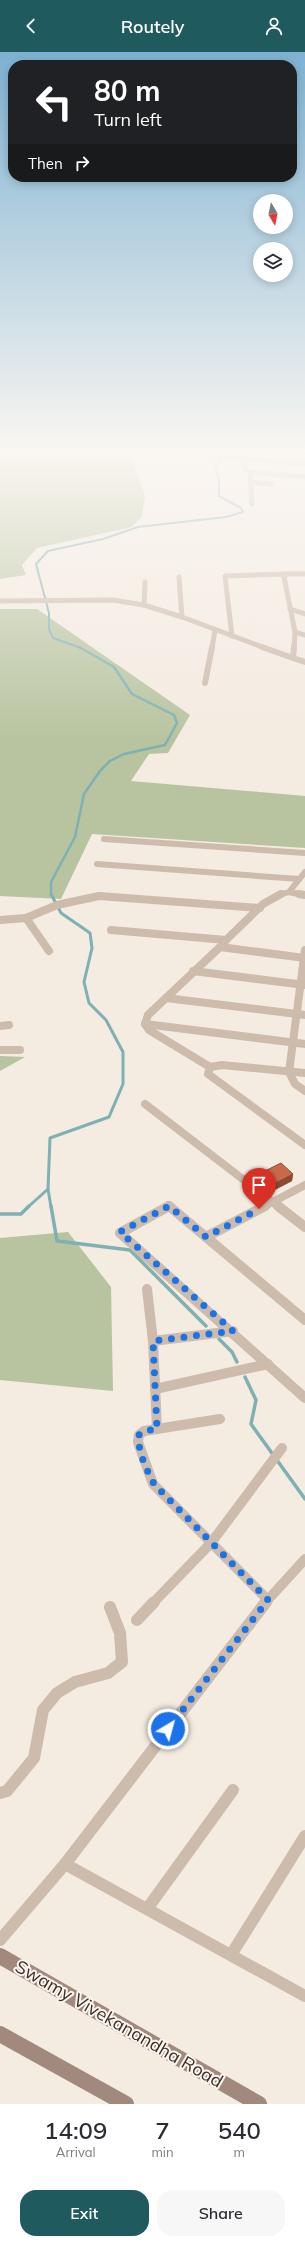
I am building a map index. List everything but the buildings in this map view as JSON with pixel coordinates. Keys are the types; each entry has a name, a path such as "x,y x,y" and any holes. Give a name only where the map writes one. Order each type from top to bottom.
{"main road":[{"name":"Swamy Vivekanandha Road","path":"0,1956 259,2104"},
{"path":"0,2034 126,2104"}],"street":[{"path":"287,574 284,577 295,632 293,658"},
{"path":"232,636 226,576 305,574"},
{"path":"179,576 182,617"},
{"path":"144,582 144,604"},
{"path":"0,601 42,602 106,599 144,604 305,662"},
{"path":"290,609 305,614"},
{"path":"205,683 216,630"},
{"path":"295,632 305,635"},
{"path":"104,839 305,853"},
{"path":"97,864 299,879"},
{"path":"289,892 305,872"},
{"path":"305,895 289,892 280,894 260,908 148,1016 146,1024 149,1030 210,1067 222,1065 305,1073"},
{"path":"0,920 26,918 57,905 99,896 111,895 260,908"},
{"path":"26,918 49,951"},
{"path":"111,930 226,940"},
{"path":"220,947 304,955 302,1015 293,1043 289,1072 295,1084 305,1092"},
{"path":"193,971 303,984"},
{"path":"166,998 302,1015"},
{"path":"146,1024 305,1044"},
{"path":"0,1026 8,1025"},
{"path":"0,1050 20,1050"},
{"path":"210,1067 208,1074 305,1145"},
{"path":"145,1104 305,1227"},
{"path":"206,1237 305,1185"},
{"path":"305,1320 169,1206 120,1232 233,1331 305,1398"},
{"path":"147,1289 153,1341 157,1429"},
{"path":"153,1341 233,1331"},
{"path":"155,1389 268,1364"},
{"path":"220,1419 144,1431 139,1435 138,1442 147,1472 154,1484 268,1600"},
{"path":"137,1620 211,1543 282,1448"},
{"path":"0,1940 65,1864 268,1600 305,1559"},
{"path":"0,1793 7,1791 34,1758 43,1710 57,1693 75,1682 108,1673 122,1662 124,1644 116,1618 110,1607"},
{"path":"147,1909 232,1790"},
{"path":"231,1955 305,1836"},
{"path":"65,1864 305,1996"}],"green space":[{"path":"0,548 38,548 22,565 26,575 0,579"},
{"path":"0,609 37,609 190,715 168,753 149,754 131,781 305,796 305,848 92,834 61,899 0,896"},
{"path":"0,1056 25,1057 0,1071"},
{"path":"68,1232 111,1287 113,1391 0,1380 0,1238"}],"waterway":[{"path":"63,548 48,551 36,564 49,613 49,629 53,638 80,648"},
{"path":"51,894 51,882 75,837 84,794 100,771 110,761 124,754 165,745 177,723 174,715 132,694 114,667 80,648"},
{"path":"48,1189 50,1138 109,1117 123,1084 123,1052 106,1020 89,1003 84,982 92,948 90,933 61,913 51,894"},
{"path":"28,1207 48,1189"},
{"path":"48,1189 51,1207"},
{"path":"51,1206 57,1241 130,1250 206,1326"},
{"path":"0,1214 21,1214 28,1207"},
{"path":"219,1339 232,1352 237,1362"},
{"path":"245,1377 256,1400 251,1424 305,1499"}],"route":[{"path":"168,1729 268,1600 154,1484 147,1472 138,1442 139,1435 144,1431 157,1429 153,1341 233,1331 120,1232 169,1206 206,1237 259,1209"}]}
